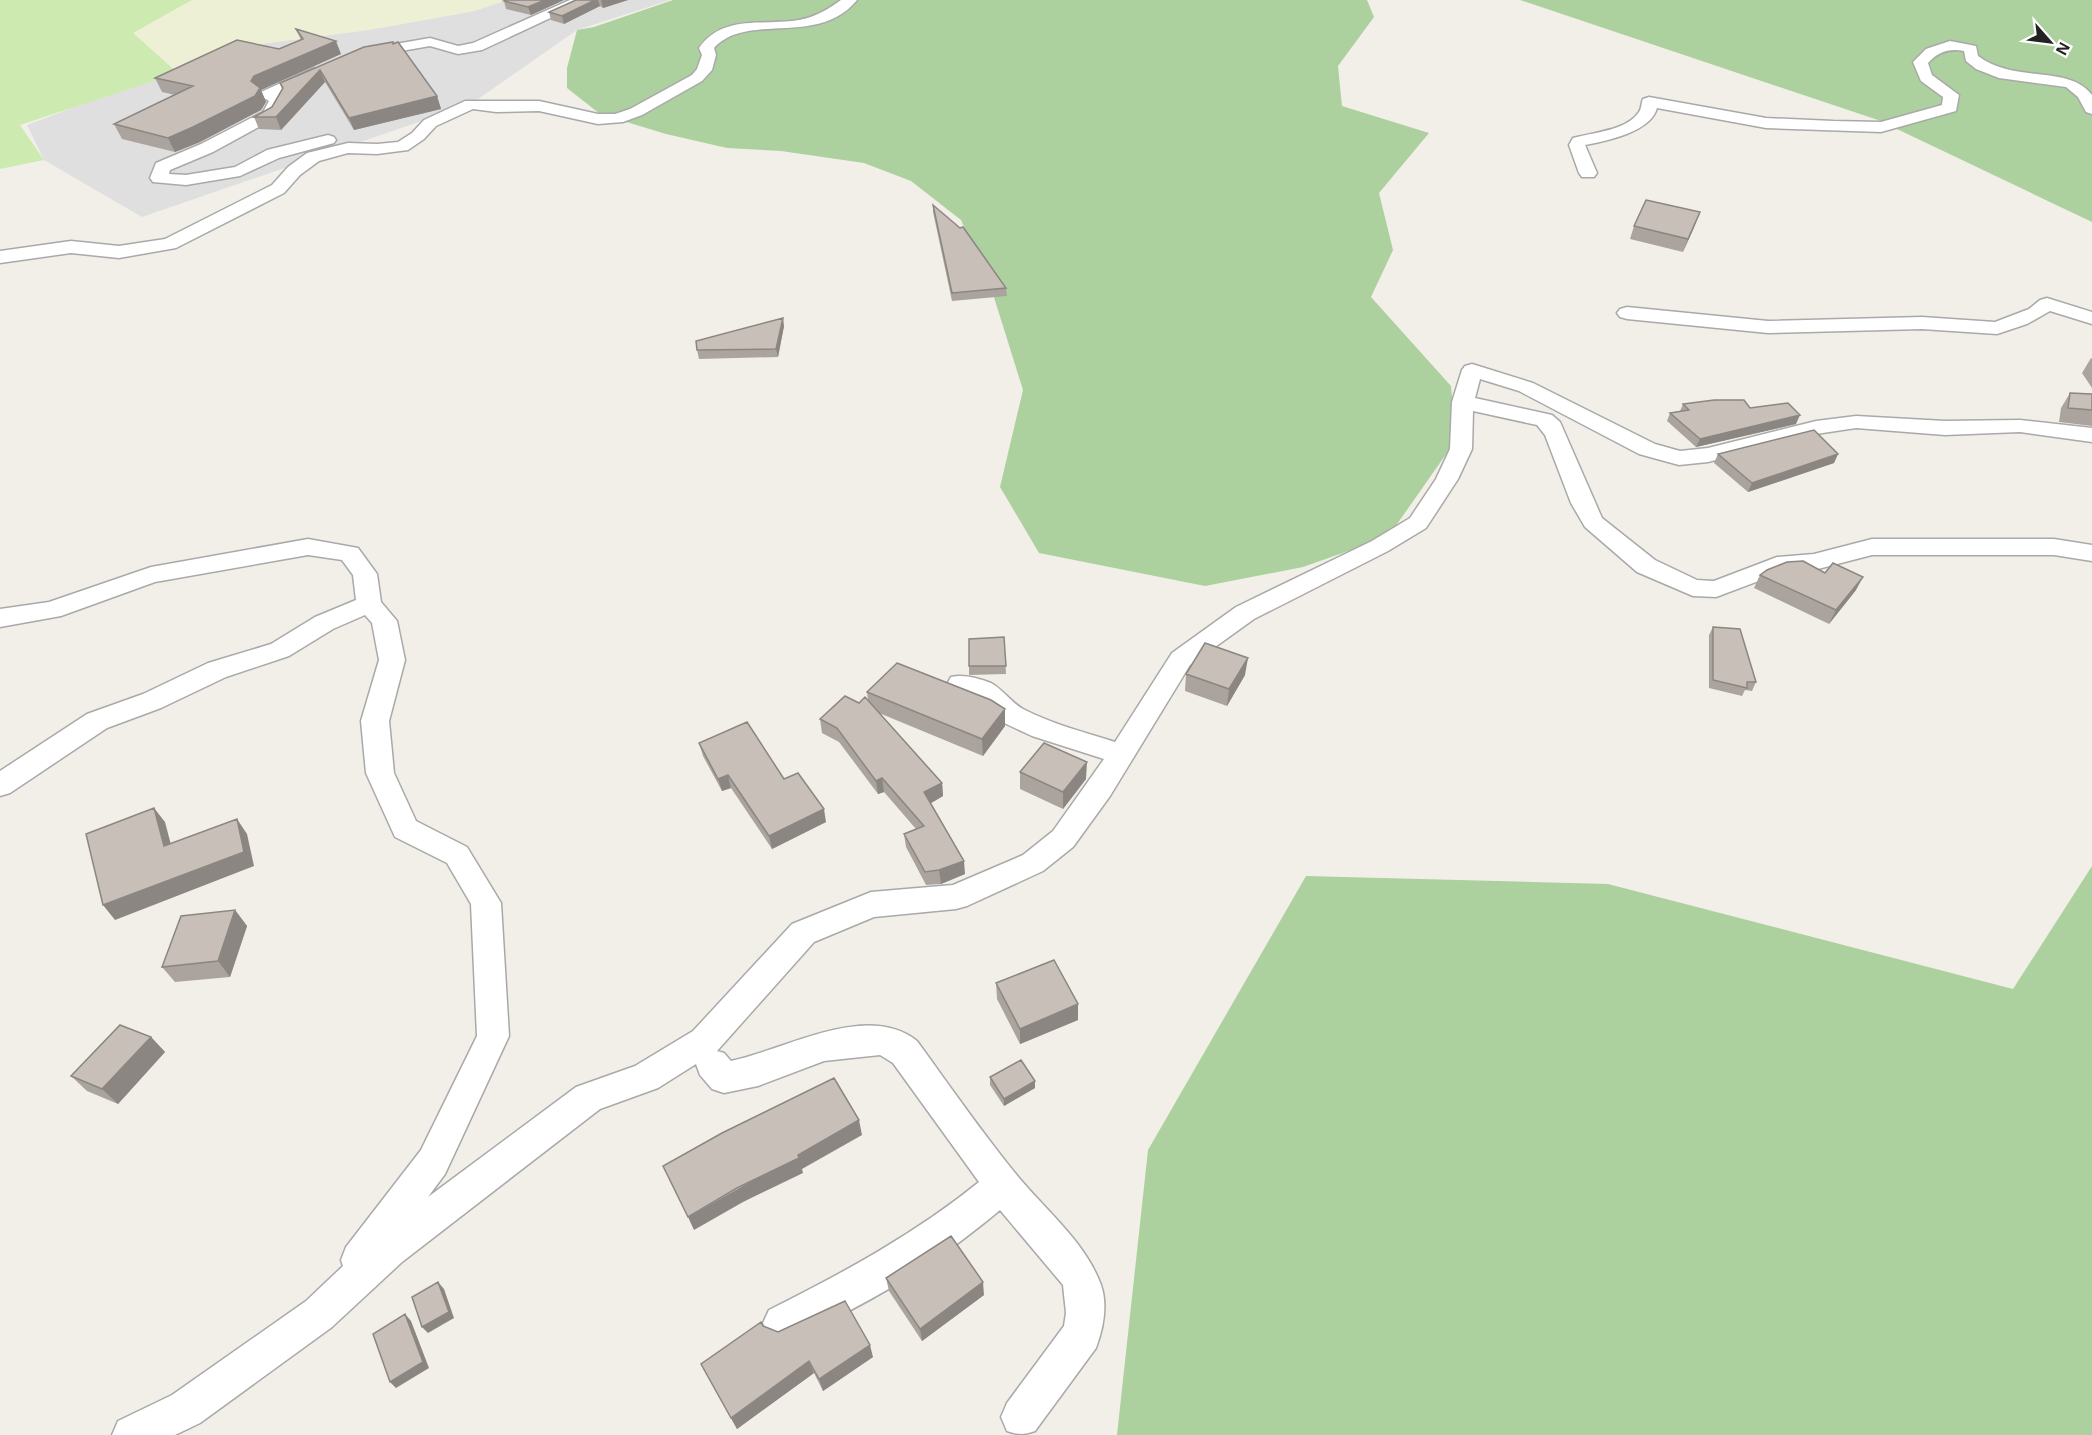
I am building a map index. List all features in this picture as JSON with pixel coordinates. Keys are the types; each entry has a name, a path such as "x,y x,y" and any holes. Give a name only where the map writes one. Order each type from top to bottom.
{"street":[{"path":"353,58 365,53 430,42 458,50 477,47 582,0"},
{"path":"398,128 430,123 471,104 496,107 539,106 598,119 617,119 636,112 697,78 704,70 709,55 706,48 712,39 732,29 809,22 839,9 850,0"},
{"path":"1588,173 1577,145 1579,141 1621,131 1631,126 1649,111 1649,102 1766,123 1833,126 1881,127 1936,113 1950,108 1951,95 1934,86 1921,72 1920,62 1926,54 1950,44 1971,49 1971,58 1982,68 1994,73 2070,83 2088,99 2092,110"},
{"path":"325,68 267,95 278,99 268,115 207,148 162,167 159,178 186,180 240,171 273,154 310,143 366,134"},
{"path":"0,257 71,247 118,252 170,244 278,189 294,171 313,157 348,148 377,149 402,146 418,136 430,123"},
{"path":"1627,313 1768,327 1922,323 1997,328 2036,313 2047,304 2092,318"},
{"path":"132,1435 186,1409 319,1314 389,1249 588,1098 646,1077 705,1041 803,933 872,905 956,897 1033,863 1063,839 1100,788 1181,658 1245,613 1380,546 1418,523 1447,479 1461,449 1463,402 1472,370 1526,387 1647,449 1679,458 1708,455 1816,428 1857,422 1945,428 2020,426 2092,435"},
{"path":"1463,402 1544,420 1552,427 1556,435 1593,522 1646,566 1693,588 1716,589 1777,565 1814,562 1872,547 2054,547 2092,553"},
{"path":"0,618 52,610 151,575 308,547 350,554 365,574 369,604 384,621 392,660 375,722 380,773 405,829 457,855 486,903 493,1036 433,1162 319,1314"},
{"path":"0,785 97,722 152,701 217,670 280,650 324,623 369,604"},
{"path":"960,684 984,691 994,702 1012,715 1042,729 1121,754"},
{"path":"712,1064 724,1078 758,1071 823,1046 880,1040 894,1043 905,1052 1002,1185 1076,1272 1083,1288 1085,1313 1082,1334 1021,1417"},
{"path":"782,1323 859,1284 959,1221 1002,1185"}],"shaded area":[{"path":"507,0 670,0 577,30 471,104 142,217 44,160 27,125 176,69 222,49 368,30 474,11"}],"green space":[{"path":"0,0 192,0 133,33 178,73 20,125 44,160 0,169"},
{"path":"192,0 507,0 474,11 368,30 222,49 176,69 132,33"},
{"path":"673,0 1367,0 1374,17 1338,66 1342,106 1429,133 1379,193 1393,250 1371,297 1451,386 1456,440 1388,537 1303,567 1205,586 1039,553 1000,487 1023,390 992,291 961,220 911,181 864,163 781,151 727,148 666,134 600,114 567,88 567,68 577,30 594,27"},
{"path":"1520,0 2092,0 2092,222 1878,120"},
{"path":"2092,866 2092,1435 1117,1435 1148,1150 1306,876 1608,884 2013,989"}],"building":[{"path":"545,0 528,7 504,1"},
{"path":"576,0 595,0 562,16 549,12"},
{"path":"296,29 336,41 254,76 251,81 260,88 255,96 168,138 114,124 193,86 155,78 237,40 279,49 303,39"},
{"path":"393,42 393,44 398,42 437,96 349,118 320,70 276,117 254,117 272,107 283,88 280,83 364,47"},
{"path":"1646,200 1700,212 1688,239 1634,226"},
{"path":"933,205 960,228 963,227 1006,288 952,293"},
{"path":"783,318 776,349 697,350 696,341"},
{"path":"2070,393 2092,394 2092,410 2068,408"},
{"path":"1714,400 1744,400 1750,408 1788,403 1800,415 1700,439 1670,413 1689,410 1683,404"},
{"path":"1814,430 1838,454 1752,483 1718,454"},
{"path":"1803,561 1825,573 1833,563 1863,577 1836,610 1760,575 1787,562"},
{"path":"1713,627 1740,629 1756,682 1747,682 1747,688 1713,680"},
{"path":"1004,637 1006,666 969,666 969,639"},
{"path":"1205,643 1248,658 1229,689 1186,674"},
{"path":"897,663 991,700 1005,709 982,739 867,692"},
{"path":"845,696 859,703 865,697 942,783 924,792 964,861 939,870 925,872 904,834 924,826 882,778 876,781 837,728 820,719"},
{"path":"747,722 784,779 798,773 824,809 769,836 728,775 718,779 699,743"},
{"path":"1044,743 1087,762 1063,792 1020,772"},
{"path":"154,808 164,846 237,819 244,852 103,905 86,834"},
{"path":"235,910 218,961 162,967 181,916"},
{"path":"1054,960 1078,1004 1020,1029 996,983"},
{"path":"120,1025 151,1037 102,1089 71,1076"},
{"path":"1021,1060 1035,1081 1004,1099 990,1077"},
{"path":"834,1078 859,1120 798,1155 799,1158 737,1188 688,1217 663,1166 722,1133"},
{"path":"951,1236 983,1282 920,1329 886,1278"},
{"path":"438,1282 449,1312 422,1327 412,1297"},
{"path":"845,1301 870,1345 819,1379 809,1361 731,1418 701,1364 761,1322 763,1326 778,1332"},
{"path":"405,1314 423,1362 390,1382 373,1334"}]}
